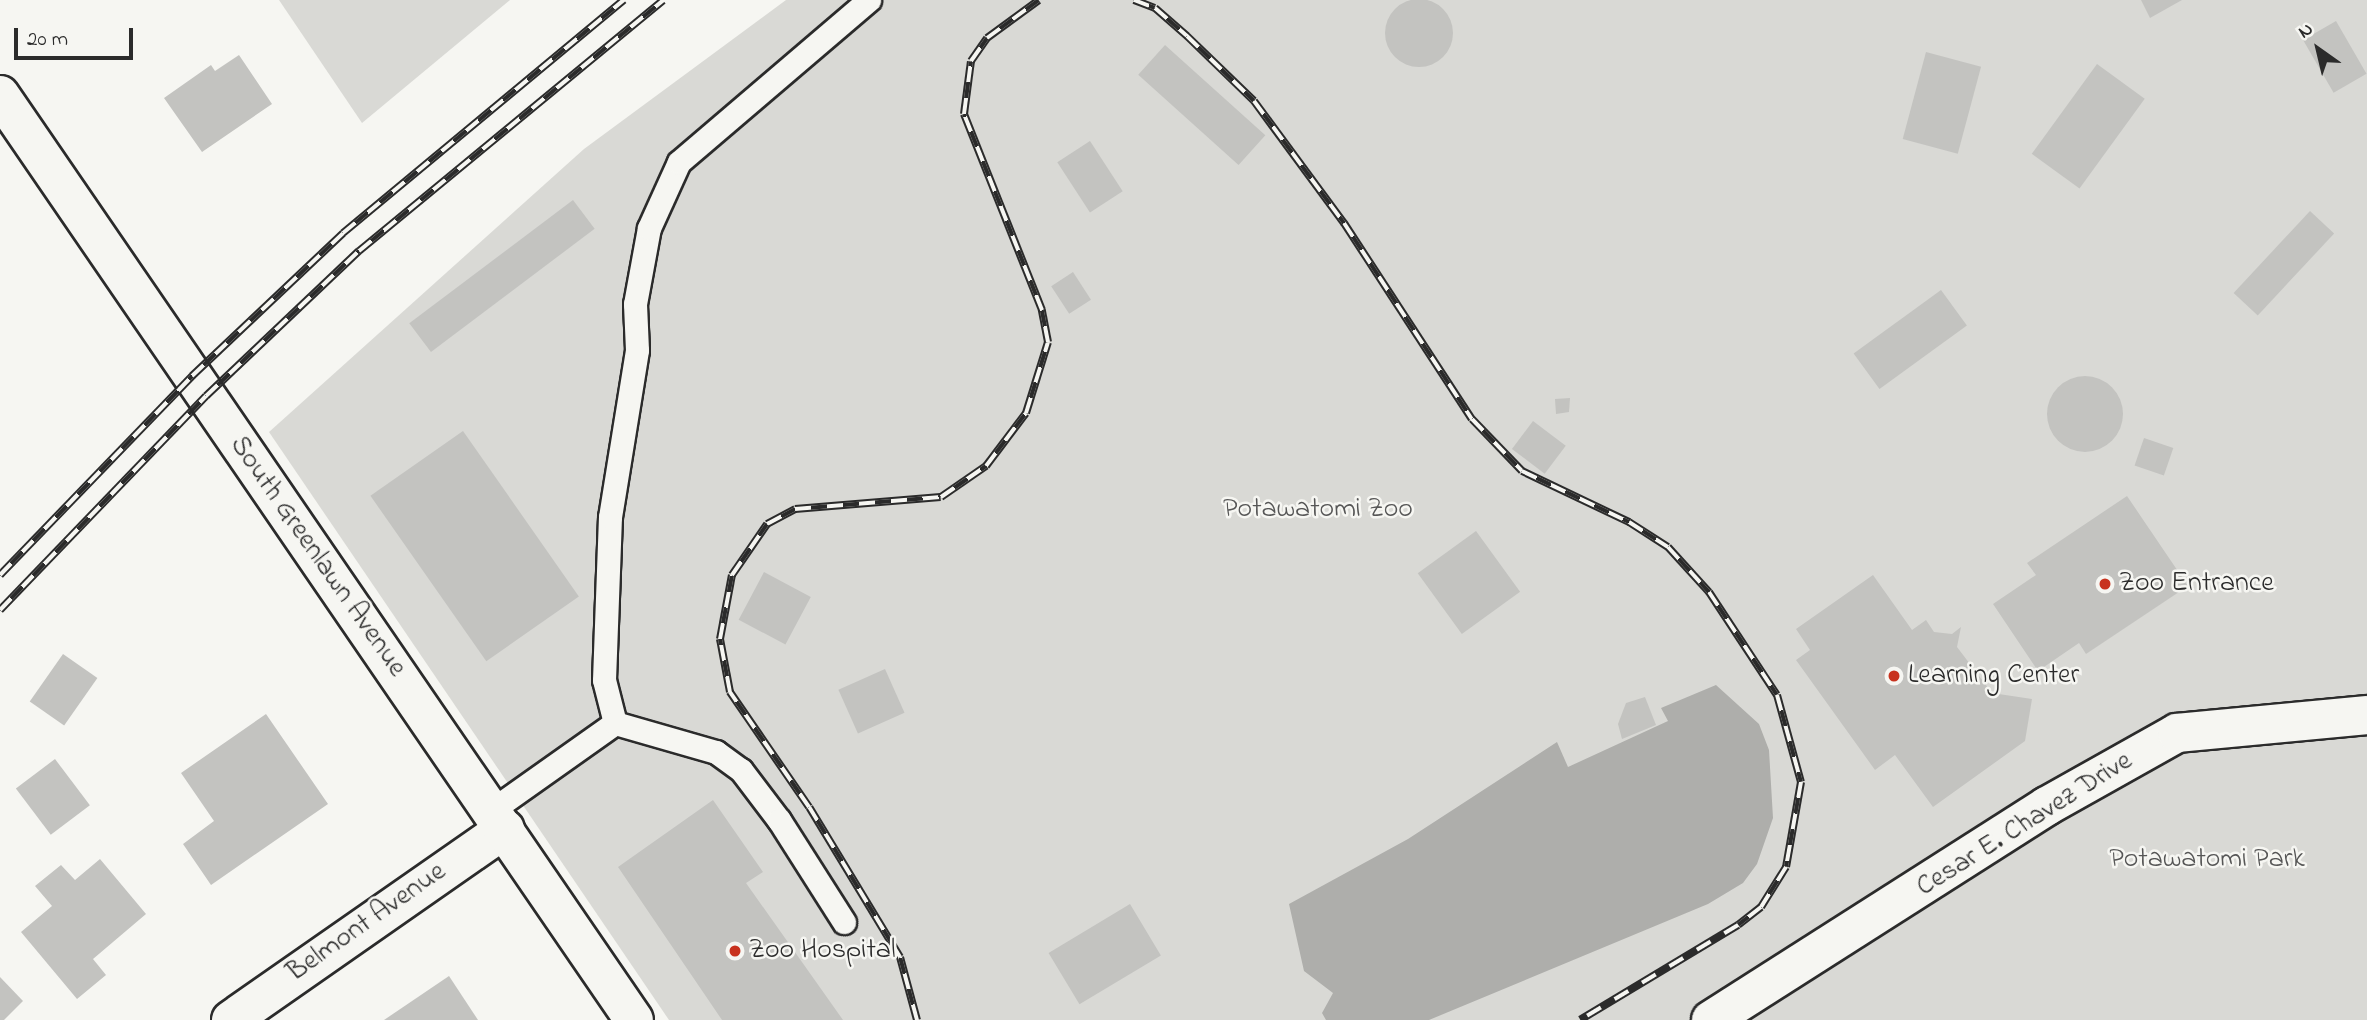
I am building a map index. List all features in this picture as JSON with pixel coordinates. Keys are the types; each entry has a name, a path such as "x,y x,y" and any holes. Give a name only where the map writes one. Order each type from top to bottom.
{"street":[{"name":"South Greenlawn Avenue","path":"0,95 634,1020"},
{"name":"Cesar E. Chavez Drive","path":"1711,1020 2047,806 2177,733 2309,716 2367,715"},
{"name":"Belmont Avenue","path":"231,1020 498,819"}],"lane":[{"path":"615,723 604,680 610,517 637,349 635,304 649,228 679,162 869,0"},
{"path":"498,819 615,723"},
{"path":"615,723 716,752 741,770 844,922"}],"green space":[{"path":"279,0 510,0 362,123"},
{"name":"Potawatomi Zoo","path":"786,0 2367,0 2367,1020 669,1020 269,432 584,149"}],"shaded area":[{"path":"1716,685 1759,724 1769,750 1773,818 1757,864 1743,883 1708,904 1429,1020 1326,1020 1322,1013 1333,993 1304,971 1289,904 1408,839 1557,742 1568,767 1668,721 1661,708"}],"building":[{"path":"1419,-1 1432,2 1443,9 1450,20 1453,33 1450,46 1443,57 1432,64 1419,67 1406,64 1395,57 1388,46 1385,33 1388,20 1395,9 1406,2"},
{"path":"2141,0 2182,0 2150,18"},
{"path":"2336,21 2366,74 2334,93 2303,40"},
{"path":"1165,45 1265,135 1239,165 1138,75"},
{"path":"1926,52 1981,67 1958,154 1903,139"},
{"path":"239,55 272,104 202,152 164,98 211,65 215,71"},
{"path":"2097,64 2145,99 2079,188 2032,154"},
{"path":"1090,141 1123,191 1090,213 1057,162"},
{"path":"573,200 595,229 431,352 409,323"},
{"path":"2310,211 2334,234 2258,315 2234,293"},
{"path":"1073,272 1091,300 1069,314 1051,286"},
{"path":"1941,290 1967,326 1879,389 1854,353"},
{"path":"2085,376 2099,379 2112,387 2120,400 2123,414 2120,428 2112,441 2099,449 2085,452 2071,449 2058,441 2050,428 2047,414 2050,400 2058,387 2071,379"},
{"path":"1570,398 1569,412 1556,414 1555,399"},
{"path":"1533,421 1566,446 1545,474 1512,449"},
{"path":"463,431 579,596 486,661 370,496"},
{"path":"2144,438 2173,448 2164,476 2135,465"},
{"name":"Zoo Entrance","path":"2127,496 2188,586 2086,654 2079,643 2038,671 1993,604 2036,575 2027,563"},
{"path":"1476,531 1520,592 1462,634 1418,573"},
{"path":"764,572 811,597 785,645 739,620"},
{"name":"Learning Center","path":"1873,575 1912,630 1926,620 1934,632 1952,634 1961,627 1957,647 1992,693 2032,699 2025,741 1933,807 1895,755 1875,770 1796,660 1810,650 1796,629"},
{"path":"63,654 97,678 64,726 30,702"},
{"path":"885,669 905,713 858,734 838,690"},
{"path":"1645,697 1656,725 1622,739 1618,724 1626,703"},
{"path":"266,714 328,804 211,885 183,844 214,821 181,773"},
{"path":"55,759 90,805 51,835 16,788"},
{"name":"Zoo Hospital","path":"713,800 763,872 746,883 843,1020 722,1020 618,867"},
{"path":"100,859 146,914 93,959 106,975 77,999 21,932 52,906 35,886 61,865 75,880"},
{"path":"1130,904 1161,955 1079,1004 1049,953"},
{"path":"449,976 478,1020 384,1020"},
{"path":"0,977 23,1001 4,1020 0,1020"}],"railway":[{"path":"0,575 192,376 343,233 624,0"},
{"path":"0,610 206,396 359,251 663,0"},
{"path":"917,1020 900,957 809,807 730,692 720,639 732,575 767,524 795,509 941,497 986,466 1026,413 1048,342 1042,310 964,114 971,61 987,38 1039,0"},
{"path":"1134,0 1155,8 1254,101 1344,223 1472,419 1522,471 1629,522 1668,547 1709,592 1777,695 1801,782 1786,867 1761,907 1738,925 1580,1020"}],"place":[{"name":"Zoo Entrance","path":"2105,584"},
{"name":"Learning Center","path":"1894,676"},
{"name":"Zoo Hospital","path":"735,951"}],"park label":[{"name":"Potawatomi Park","path":"2207,860"}]}
